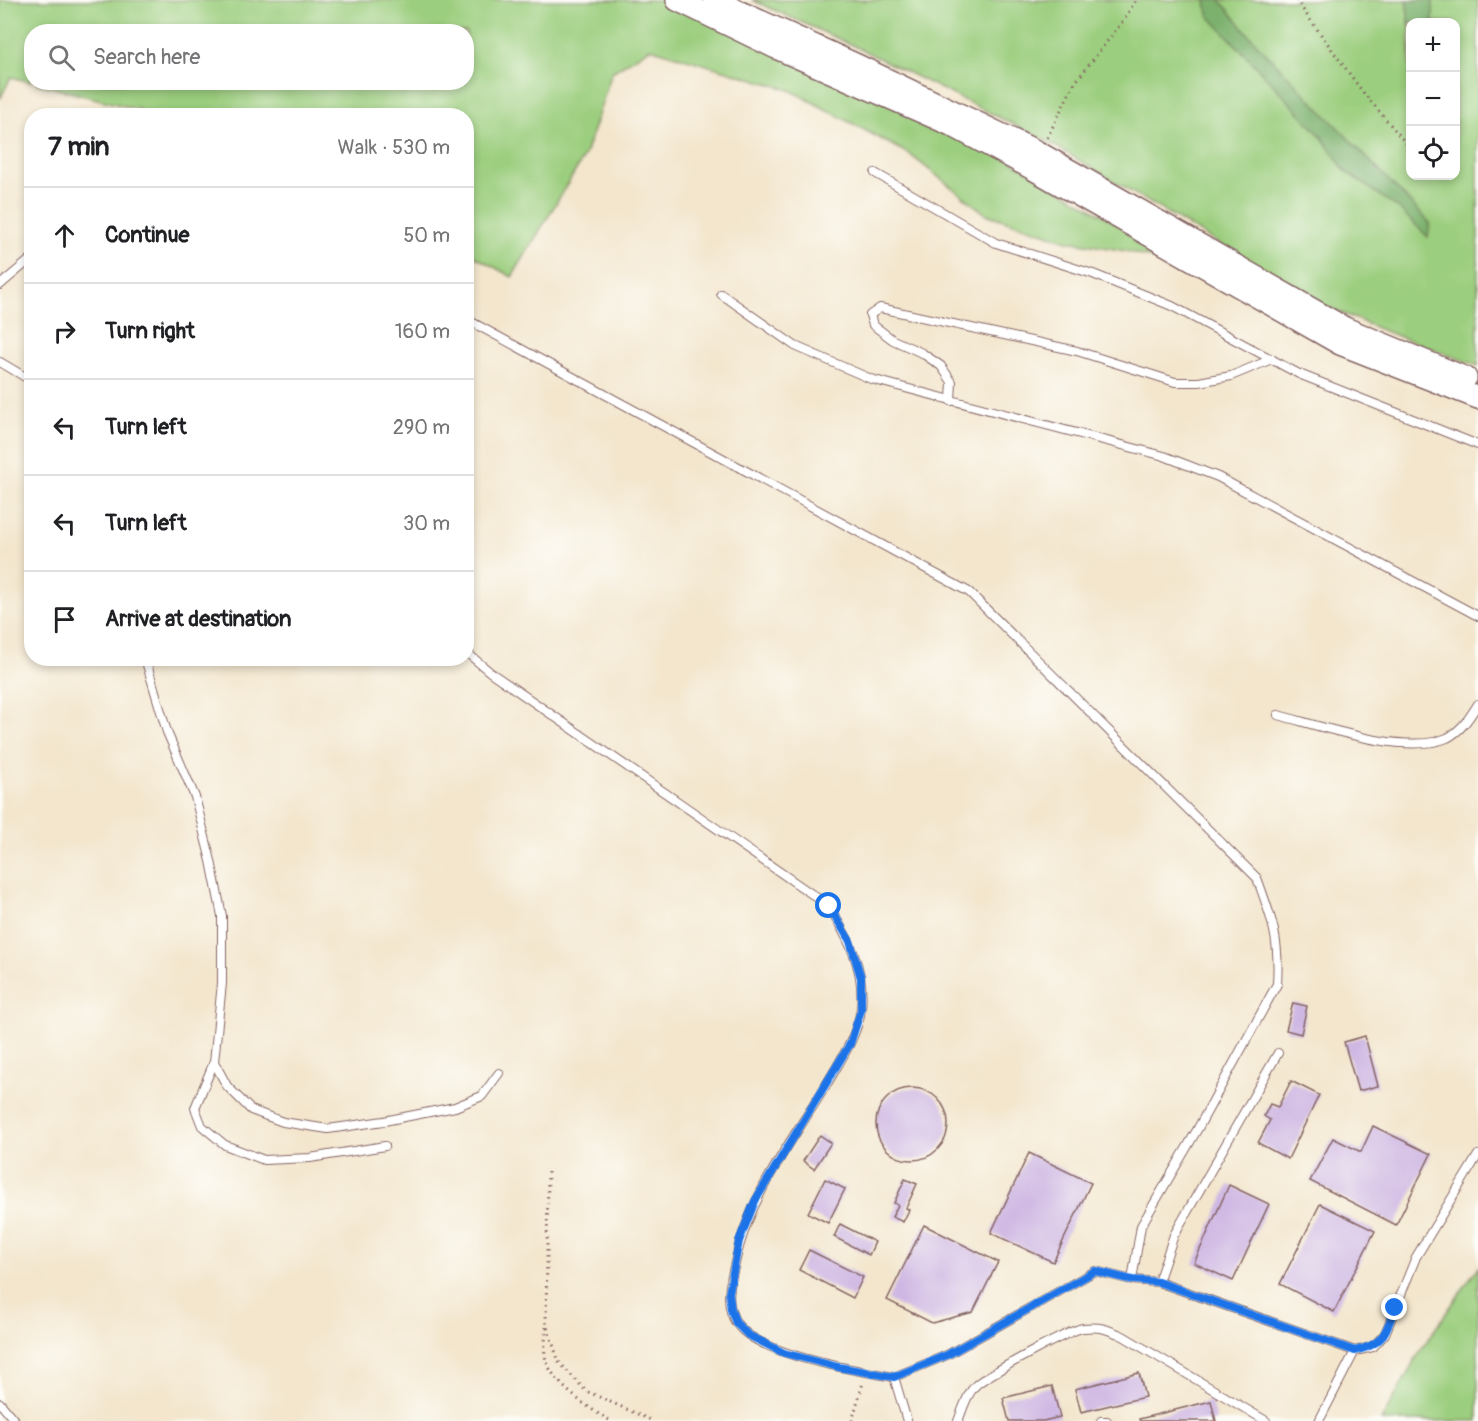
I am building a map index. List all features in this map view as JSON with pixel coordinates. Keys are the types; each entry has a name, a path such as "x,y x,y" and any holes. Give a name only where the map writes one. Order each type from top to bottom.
{"main road":[{"path":"677,0 776,48 951,124 1340,344 1478,398"},
{"path":"714,0 877,74 1040,153 1345,328 1478,382"}],"lane":[{"path":"875,173 996,243 1093,274 1172,306 1299,374 1478,445"},
{"path":"0,285 24,265"},
{"path":"721,294 795,346 871,379 1164,456 1218,477 1478,616"},
{"path":"951,401 952,382 941,366 873,325 870,315 880,308 1077,351 1175,382 1199,382 1231,376 1272,359"},
{"path":"474,323 969,592 1257,878 1275,926 1279,957 1277,984 1197,1130 1140,1226 1132,1280"},
{"path":"0,362 24,376"},
{"path":"474,659 829,906 850,941 861,978 861,1010 850,1044 755,1201 739,1241 729,1293 731,1310 736,1323 748,1335 784,1353 838,1367 894,1377 947,1355 1095,1271 1132,1280 1158,1282 1355,1351 1373,1347 1385,1334 1416,1257 1478,1155"},
{"path":"147,666 167,732 195,797 222,916 222,983 214,1062 195,1107 202,1126 225,1146 264,1160 310,1158 385,1146"},
{"path":"1278,715 1383,742 1420,743 1446,738 1461,728 1478,704"},
{"path":"1158,1282 1174,1235 1278,1053"},
{"path":"214,1062 227,1086 251,1110 283,1122 328,1129 384,1122 455,1107 482,1096 499,1073"},
{"path":"958,1421 975,1385 1079,1328 1101,1326 1123,1336 1266,1421"},
{"path":"1319,1421 1355,1351"},
{"path":"894,1377 907,1421"},
{"path":"0,1403 15,1421"},
{"path":"1101,1421 1107,1421"}],"path":[{"path":"1040,153 1074,84 1123,21 1136,0"},
{"path":"1296,0 1362,91 1406,143"},
{"path":"548,1172 545,1359 556,1380 593,1412 611,1421"},
{"path":"546,1324 559,1362 586,1391 653,1421"},
{"path":"852,1421 866,1372"}],"green space":[{"path":"0,0 670,0 951,125 1197,271 1126,251 1068,241 986,214 909,154 790,90 650,48 612,72 585,155 512,277 474,256 474,108 132,108 62,90 474,90 474,24 24,24 24,80 11,77 0,99"},
{"path":"752,0 1478,0 1478,366 1379,329 1316,302 1045,140 852,45"},
{"path":"1206,0 1220,0 1256,43 1430,223 1428,237 1398,208 1345,171 1321,136 1208,15"},
{"path":"1406,0 1433,0 1433,18 1408,18"},
{"path":"1478,1267 1478,1421 1381,1421 1422,1348"}],"building":[{"path":"1293,1003 1307,1006 1301,1034 1286,1030"},
{"path":"1365,1036 1378,1086 1358,1091 1344,1042"},
{"path":"1291,1081 1319,1095 1288,1159 1258,1143 1270,1120 1264,1116 1270,1104 1278,1107"},
{"path":"912,1088 932,1094 942,1104 948,1124 942,1144 932,1154 912,1160 892,1154 882,1144 876,1124 882,1104 892,1094"},
{"path":"1373,1126 1431,1154 1396,1225 1310,1181 1333,1138 1361,1152"},
{"path":"820,1135 831,1143 814,1169 803,1161"},
{"path":"1029,1153 1091,1183 1053,1262 991,1233"},
{"path":"825,1179 845,1189 828,1223 808,1213"},
{"path":"905,1179 917,1184 906,1208 909,1210 903,1222 892,1217 898,1205 894,1203"},
{"path":"1229,1185 1269,1204 1233,1281 1194,1263"},
{"path":"1320,1204 1375,1231 1334,1312 1280,1284"},
{"path":"840,1224 875,1242 869,1255 834,1237"},
{"path":"924,1225 998,1262 973,1312 932,1323 887,1300"},
{"path":"809,1250 863,1277 853,1298 799,1270"},
{"path":"1139,1373 1145,1397 1081,1412 1075,1389"},
{"path":"1052,1386 1060,1417 1043,1421 1009,1421 1003,1398"},
{"path":"1211,1401 1216,1421 1140,1421 1139,1419"}],"route":[{"path":"829,906 850,941 861,978 861,1010 850,1044 755,1201 739,1241 729,1293 731,1310 736,1323 748,1335 784,1353 838,1367 894,1377 947,1355 1095,1271 1132,1280 1158,1282 1355,1351 1373,1347 1385,1334 1395,1308"}]}
